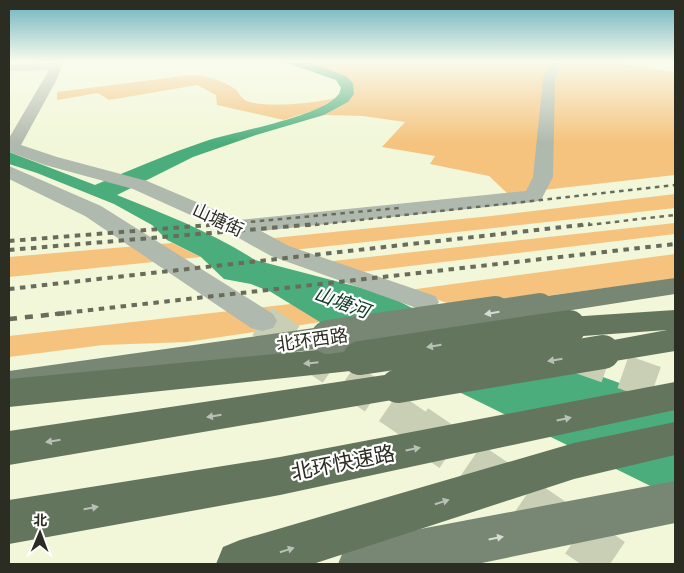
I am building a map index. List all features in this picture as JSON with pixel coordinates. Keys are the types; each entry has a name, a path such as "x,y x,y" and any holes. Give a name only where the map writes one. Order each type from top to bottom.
{"highway":[{"path":"9,393 360,358 568,327 675,320"},
{"path":"9,448 262,409 675,340"},
{"name":"北环快速路","path":"9,522 280,476 675,396"},
{"path":"240,564 574,461 675,438"}],"main road":[{"name":"北环西路","path":"9,384 675,286"},
{"path":"362,564 667,504"}],"street":[{"path":"10,146 44,89"},
{"path":"236,226 534,196 542,177 548,89"},
{"name":"山塘街","path":"10,146 51,161 140,185 236,226 280,251 425,302"},
{"path":"9,172 93,211 262,321"}],"shaded area":[{"path":"83,89 175,89 109,100 98,93 57,100 57,92"},
{"path":"204,89 235,89 244,99 253,103 277,105 338,97 315,110 284,120 217,105 216,95"},
{"path":"347,89 675,89 675,175 508,194 489,176 430,164 435,156 382,147 405,122 363,116 324,115 348,102"},
{"path":"675,194 675,208 293,250 264,239 491,216"},
{"path":"675,223 675,234 352,273 324,262"},
{"path":"172,243 201,257 9,277 9,257"},
{"path":"675,254 675,279 459,307 409,290"},
{"path":"291,304 321,322 187,342 103,345 9,357 9,336"}],"water":[{"name":"山塘河","path":"341,89 354,89 354,94 348,102 324,115 256,135 193,157 117,195 205,232 255,260 385,294 412,308 675,403 675,498 333,330 271,292 251,284 224,279 201,257 167,240 152,225 114,204 37,173 9,164 9,152 95,185 206,141 315,110 339,94"}],"tunnel":[{"path":"262,321 418,427"},
{"path":"575,355 675,390"},
{"path":"416,426 619,564"}],"railway":[{"path":"306,226 675,185"},
{"path":"206,226 399,208"},
{"path":"579,226 675,215"},
{"path":"9,241 222,224"},
{"path":"9,250 317,224"},
{"path":"9,289 590,224"},
{"path":"55,314 675,244"},
{"path":"9,319 66,313"}]}
